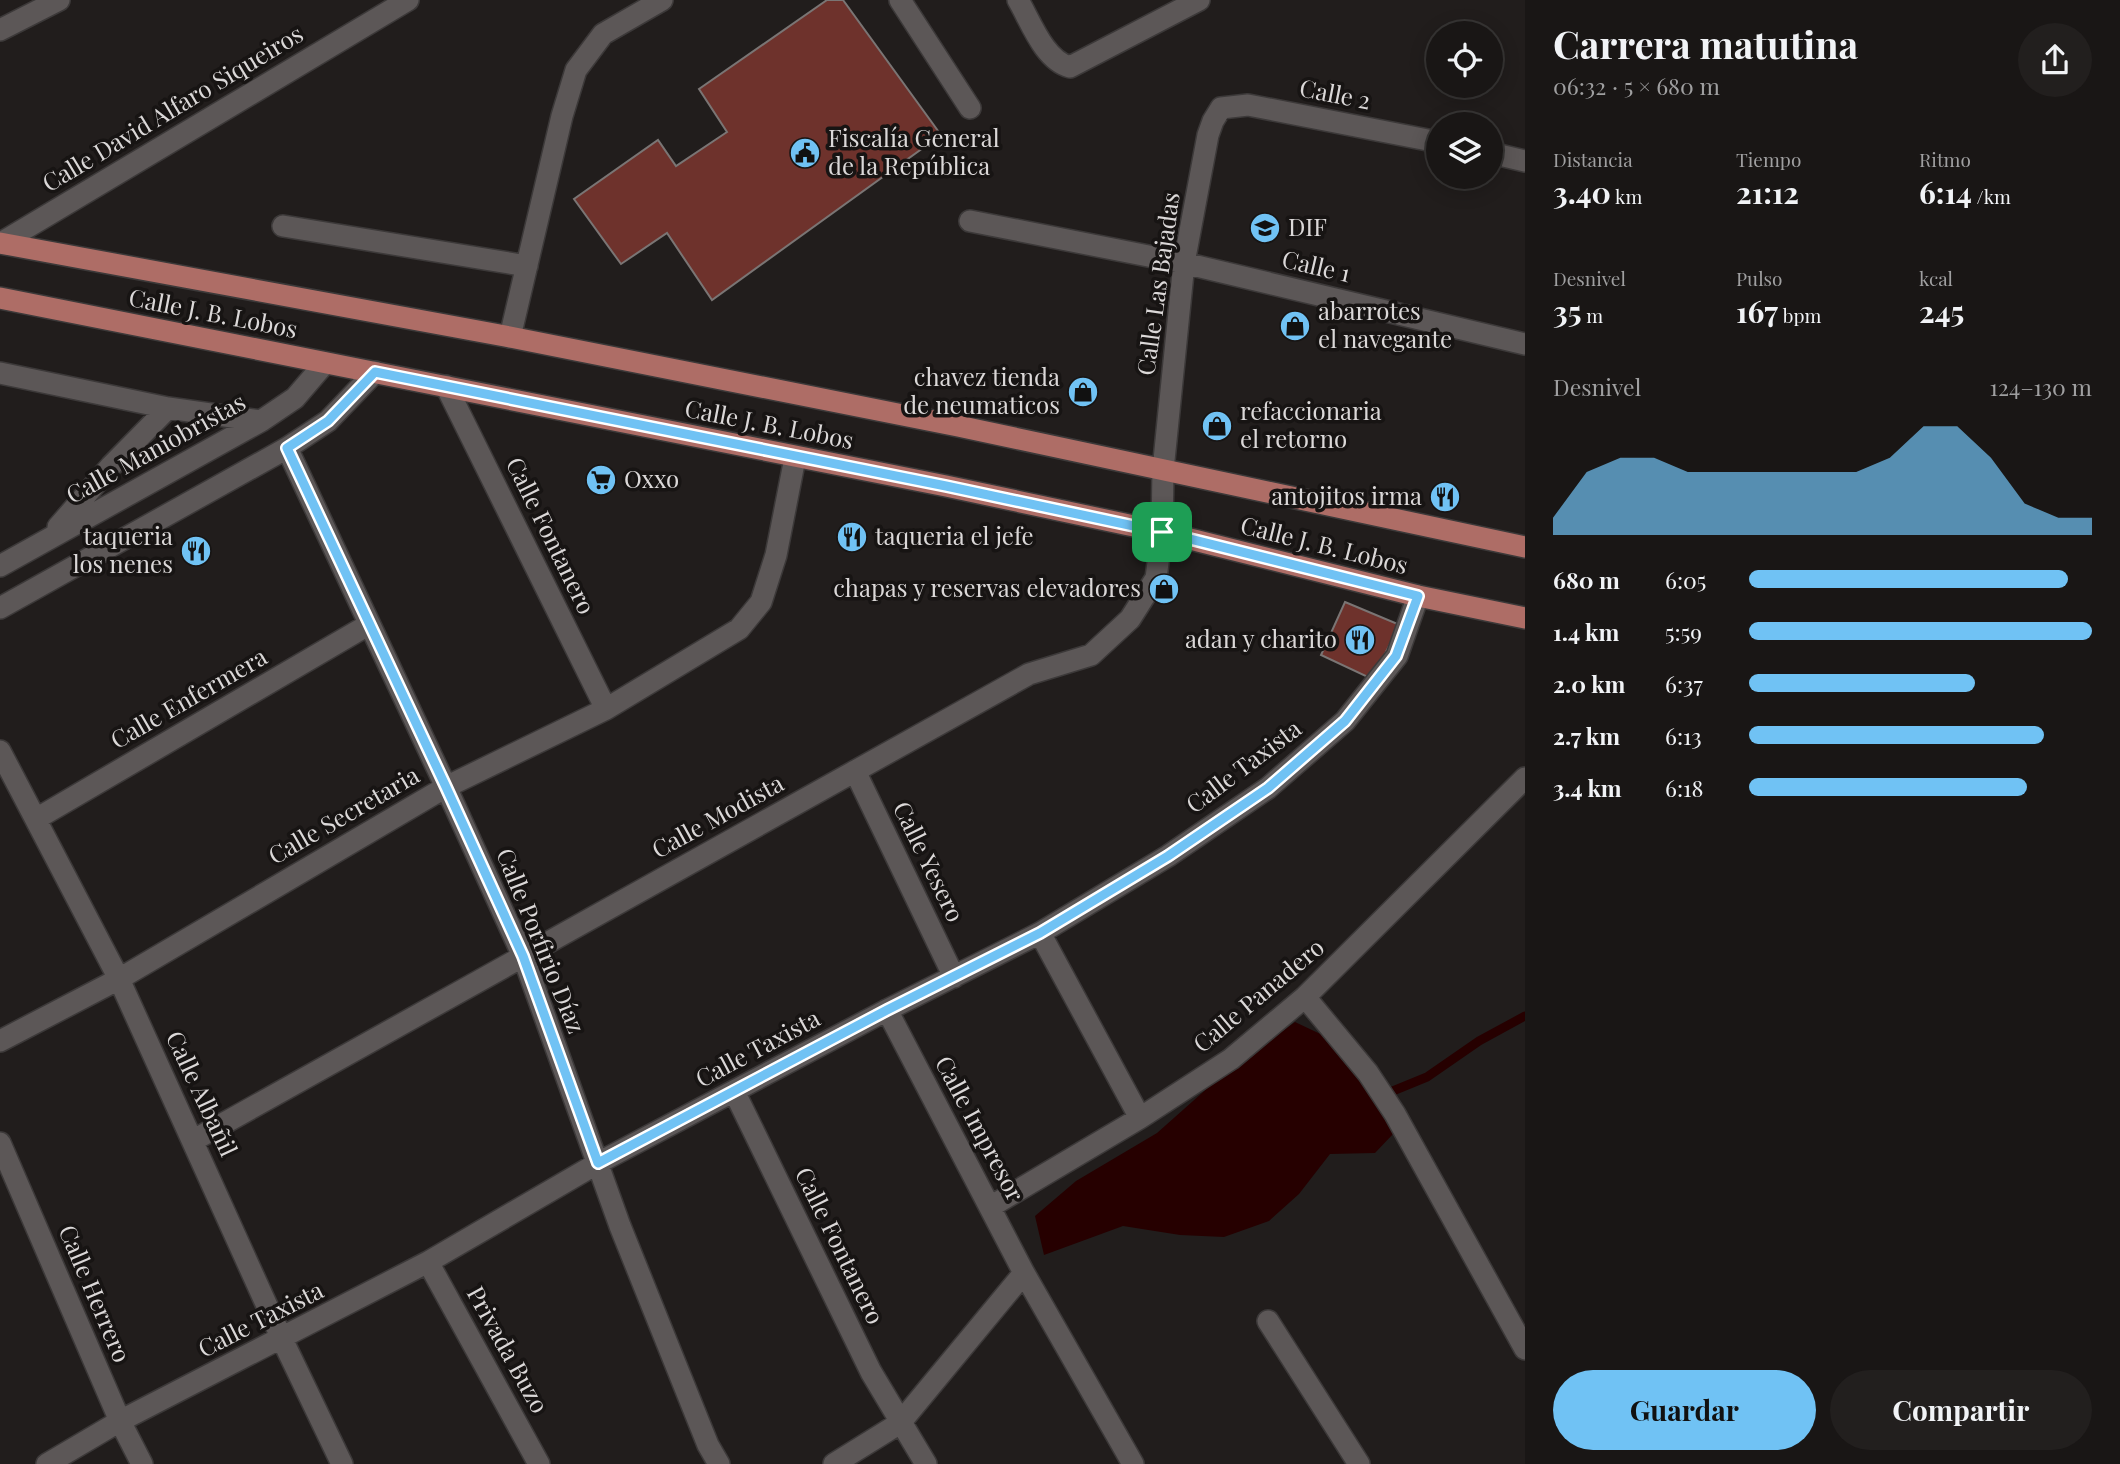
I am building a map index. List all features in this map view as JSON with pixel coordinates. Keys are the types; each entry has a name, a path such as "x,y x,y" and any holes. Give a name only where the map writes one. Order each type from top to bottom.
{"main road":[{"name":"Calle J. B. Lobos","path":"1,243 510,337 944,424 1525,547"},
{"name":"Calle J. B. Lobos","path":"0,298 946,486 1162,532 1418,596 1525,618"}],"street":[{"path":"0,30 59,0"},
{"name":"Calle David Alfaro Siqueiros","path":"1,243 383,6 408,0"},
{"path":"510,337 562,116 576,70 603,34 662,0"},
{"path":"900,0 970,108"},
{"path":"1018,0 1051,56 1061,65 1070,67 1199,0"},
{"name":"Calle 2","path":"1221,108 1248,105 1426,140"},
{"name":"Calle Las Bajadas","path":"1163,470 1184,263 1208,135 1221,108"},
{"path":"1503,156 1525,161"},
{"name":"Calle 1","path":"970,221 1184,263 1525,344"},
{"path":"283,226 527,266"},
{"name":"Calle Maniobristas","path":"0,566 261,421 295,398 325,363"},
{"path":"0,608 287,448 328,421 375,372"},
{"path":"0,373 168,408 261,421"},
{"name":"Calle Fontanero","path":"446,386 606,709"},
{"path":"46,540 111,466 168,408"},
{"name":"Calle Porfirio Díaz","path":"287,448 523,956 620,1226 708,1445 719,1464"},
{"name":"Calle Secretaria","path":"0,1041 119,979 446,787 606,709 739,629 761,602 776,555 795,458"},
{"name":"Calle Modista","path":"194,1140 1029,674 1091,655 1130,619 1156,578 1162,532 1163,470"},
{"name":"Calle Taxista","path":"47,1464 120,1421 428,1262 598,1163 887,1010 1040,933 1168,856 1268,788 1345,721 1396,656 1418,596"},
{"name":"Calle Enfermera","path":"36,819 368,625"},
{"name":"Calle Albañil","path":"0,751 119,979 282,1339 342,1464"},
{"name":"Calle Yesero","path":"855,771 954,977"},
{"name":"Calle Panadero","path":"990,1207 1140,1118 1231,1059 1305,997 1525,778"},
{"path":"1040,933 1140,1118"},
{"path":"1305,997 1368,1073 1395,1114 1525,1349"},
{"name":"Calle Impresor","path":"887,1010 1024,1273 1133,1464"},
{"name":"Calle Fontanero","path":"734,1091 871,1372 926,1464"},
{"name":"Calle Herrero","path":"0,1143 120,1421 142,1464"},
{"name":"Privada Buzo","path":"428,1262 539,1464"},
{"path":"834,1464 900,1423 1024,1273"},
{"path":"1268,1321 1359,1464"}],"shaded area":[{"path":"1295,1022 1331,1039 1364,1072 1394,1133 1375,1153 1330,1154 1299,1194 1269,1221 1224,1237 1180,1235 1123,1226 1044,1255 1035,1216 1076,1181 1157,1133 1220,1077"}],"building":[{"name":"Fiscalía General de la República","path":"827,0 843,0 941,135 712,300 667,233 621,264 574,199 658,140 676,166 727,132 699,89"},
{"name":"adan y charito","path":"1345,602 1400,625 1372,679 1321,655"}],"waterway":[{"path":"1383,1095 1427,1077 1479,1041 1525,1016"}],"place":[{"name":"Fiscalía General de la República","path":"805,153"},
{"name":"DIF","path":"1265,228"},
{"name":"abarrotes el navegante","path":"1295,326"},
{"name":"chavez tienda de neumaticos","path":"1083,392"},
{"name":"refaccionaria el retorno","path":"1217,426"},
{"name":"Oxxo","path":"601,480"},
{"name":"antojitos irma","path":"1445,497"},
{"name":"taqueria el jefe","path":"852,537"},
{"name":"taqueria los nenes","path":"196,551"},
{"name":"chapas y reservas elevadores","path":"1164,589"},
{"name":"adan y charito","path":"1360,640"}],"route":[{"path":"375,372 1162,532 1418,596 1396,656 1345,721 1268,788 1168,856 1040,933 887,1010 598,1163 523,956 287,448 328,421 375,372"}]}
